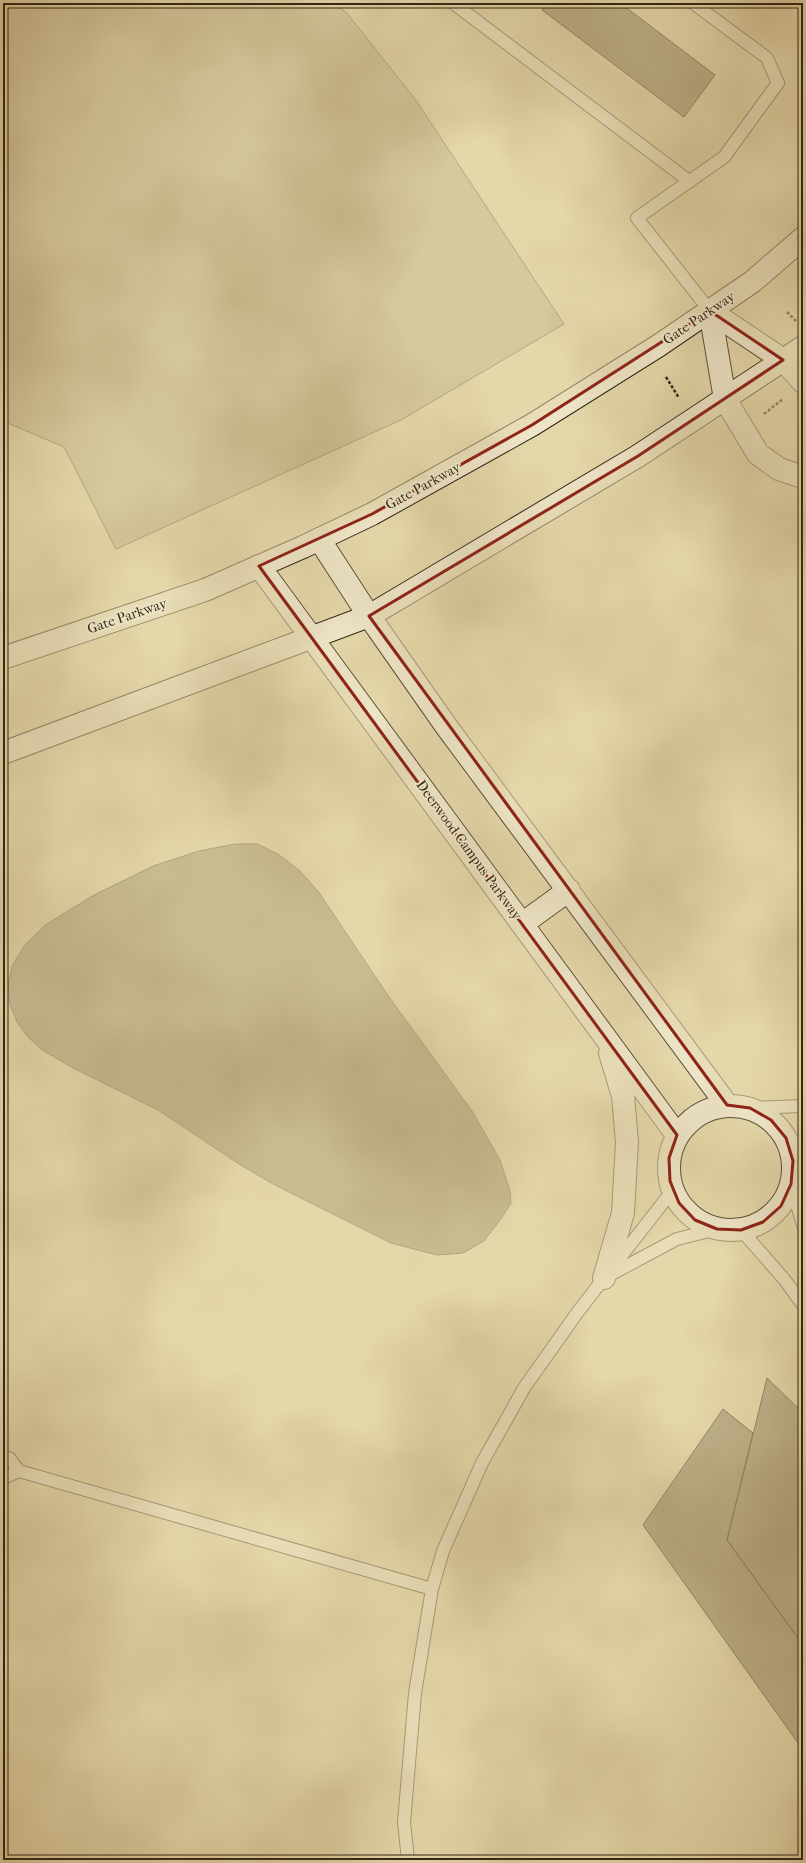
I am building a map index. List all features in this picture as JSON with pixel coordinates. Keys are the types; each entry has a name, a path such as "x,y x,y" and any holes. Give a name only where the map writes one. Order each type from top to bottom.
{"street":[{"name":"Gate Parkway","path":"3,658 205,590 372,514 532,425 658,346 755,280 803,238"},
{"path":"710,311 783,360 803,382"},
{"path":"710,311 725,399 758,454 779,469 803,477"},
{"path":"3,753 369,616 638,456 803,347"},
{"path":"319,539 369,616 446,726 727,1105"},
{"name":"Deerwood Campus Parkway","path":"259,566 677,1135"},
{"path":"522,924 569,890"},
{"path":"604,1278 623,1213 627,1142 623,1096 605,1037"},
{"path":"727,1105 750,1108 771,1120 798,1154 791,1184 781,1206 763,1222 741,1230 717,1229 695,1220 679,1203 670,1181 669,1158 677,1135 698,1114 727,1105"}],"lane":[{"path":"453,3 689,181"},
{"path":"693,3 767,58 778,83 724,157 637,218 710,311"},
{"path":"750,1108 803,1106"},
{"path":"791,1184 803,1225"},
{"path":"408,1860 404,1822 414,1693 432,1589 442,1551 482,1463 524,1388 577,1313 673,1190"},
{"path":"604,1278 677,1239 717,1229"},
{"path":"741,1230 784,1279 803,1305"},
{"path":"3,1456 10,1459 19,1471 432,1589"},
{"path":"3,1478 19,1471"}],"path":[{"path":"787,312 796,321"},
{"path":"666,377 680,400"},
{"path":"759,418 784,398"}],"highlighted area":[{"path":"710,311 783,360 638,456 369,616 727,1105 750,1108 771,1120 786,1138 793,1161 791,1184 781,1206 763,1222 741,1230 717,1229 695,1220 679,1203 670,1181 669,1158 677,1135 259,566 372,514 532,425"}],"shaded area":[{"path":"3,3 331,3 346,12 415,99 564,324 401,420 116,549 64,447 3,421"},
{"path":"235,844 257,844 278,854 299,870 318,891 389,997 472,1111 500,1160 510,1191 511,1203 484,1241 463,1253 437,1255 391,1243 275,1185 239,1164 158,1110 73,1068 42,1050 28,1037 17,1022 10,1005 8,986 12,966 24,946 45,925 94,895 153,866 199,851"}],"building":[{"path":"547,3 620,3 715,75 684,117 542,10"},
{"path":"767,1378 803,1413 803,1645 727,1540"},
{"path":"723,1409 753,1433 727,1540 803,1645 803,1750 643,1525"}]}
